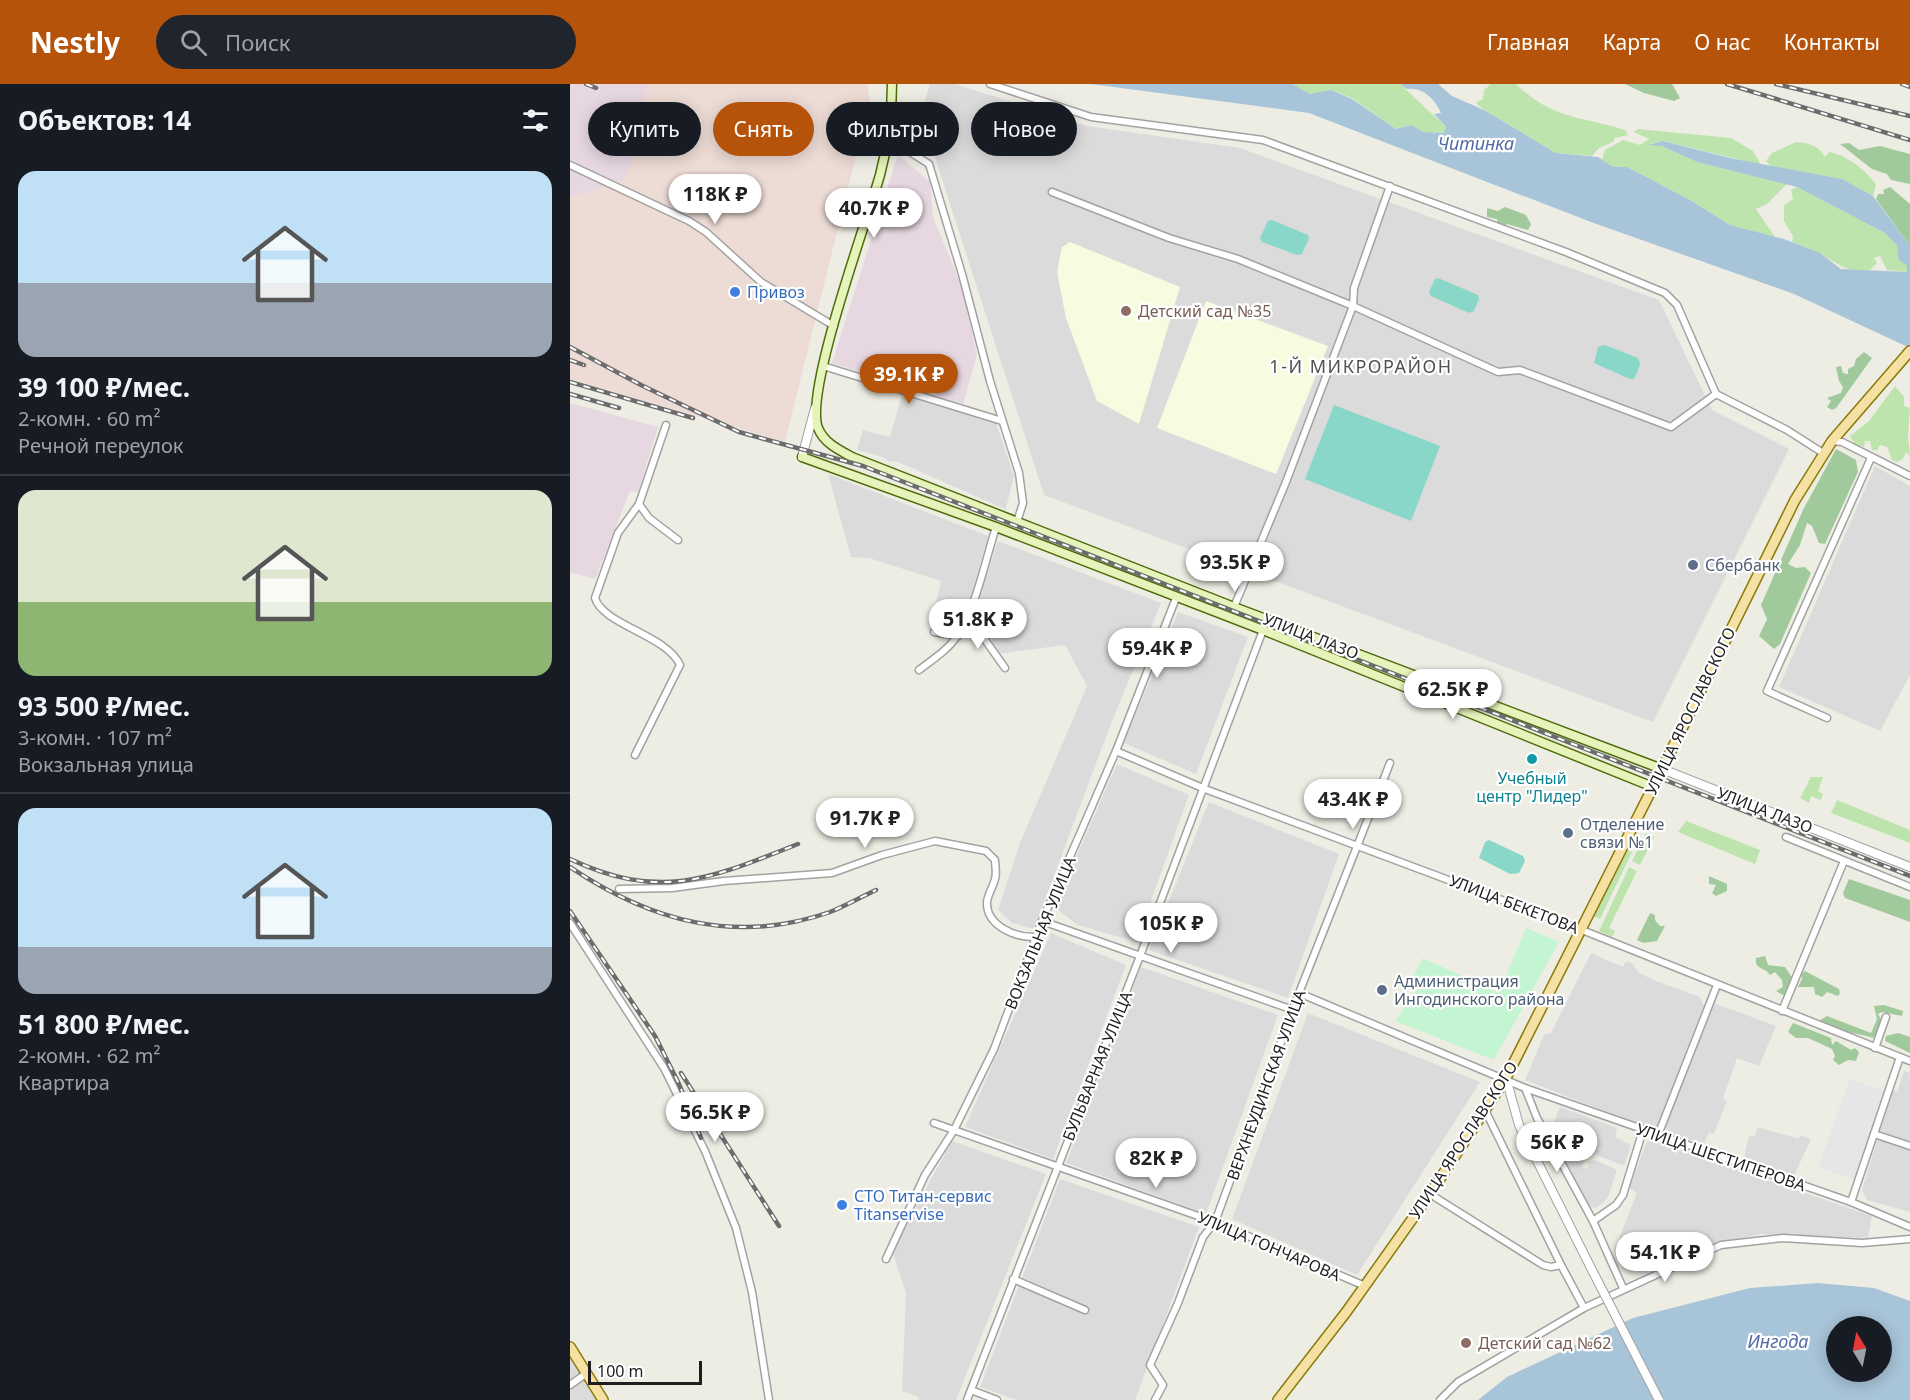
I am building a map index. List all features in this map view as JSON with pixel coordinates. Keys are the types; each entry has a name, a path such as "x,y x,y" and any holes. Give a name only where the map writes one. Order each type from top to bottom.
{"main road":[{"name":"УЛИЦА ЛАЗО","path":"890,102 892,84"},
{"name":"УЛИЦА ЛАЗО","path":"884,156 823,366 816,404 818,427 834,447 852,457 1234,607 1662,769"},
{"name":"УЛИЦА ЯРОСЛАВСКОГО","path":"1281,1399 1430,1194 1506,1078 1795,500 1823,453 1910,351"},
{"name":"УЛИЦА ЛАЗО","path":"802,457 996,527 1263,630 1653,787"},
{"path":"570,1347 603,1400"}],"street":[{"path":"990,84 1091,117 1263,140 1566,252 1665,293 1677,305 1716,394 1787,430 1823,453"},
{"path":"916,156 929,164 1019,473 1023,503 1017,522"},
{"path":"570,165 689,221 706,232 761,282 834,326"},
{"path":"1234,607 1286,482 1353,306 1354,288 1390,186"},
{"path":"1052,192 1169,238 1238,259 1353,306 1498,372 1520,370 1671,427 1716,394"},
{"path":"823,366 1002,421"},
{"path":"802,457 816,404"},
{"path":"635,755 680,665 675,654 615,618 597,604 595,598 618,533 639,504 666,425"},
{"path":"1833,441 1842,442 1910,476"},
{"path":"1827,718 1767,691 1871,458"},
{"path":"639,504 649,518 678,540"},
{"path":"919,669 947,649 958,636 996,527"},
{"name":"ВОКЗАЛЬНАЯ УЛИЦА","path":"886,1259 925,1175 954,1130 994,1049 1042,921 1116,751 1176,598"},
{"path":"966,618 976,627 1005,668"},
{"name":"БУЛЬВАРНАЯ УЛИЦА","path":"967,1400 1205,789 1263,630"},
{"path":"934,632 958,636"},
{"name":"УЛИЦА БЕКЕТОВА","path":"1116,751 1205,789 1582,930 1910,1061"},
{"name":"ВЕРХНЕУДИНСКАЯ УЛИЦА","path":"1155,1400 1163,1385 1150,1365 1178,1303 1203,1238 1215,1222 1299,993 1390,763"},
{"name":"УЛИЦА ЛАЗО","path":"1662,769 1910,867"},
{"path":"1786,837 1910,887"},
{"path":"619,889 672,888 724,881 832,873 923,843 953,842 986,850 995,860 996,878 987,899 988,911 995,921 1011,934 1036,937"},
{"path":"1782,1011 1844,861"},
{"path":"1042,921 1293,1010"},
{"path":"570,923 664,1068 705,1151 736,1228 752,1292 769,1400"},
{"path":"1658,1135 1717,985"},
{"name":"УЛИЦА ШЕСТИПЕРОВА","path":"1299,993 1506,1078 1525,1088 1851,1202 1910,1227"},
{"path":"1875,1048 1886,1017"},
{"path":"1851,1202 1900,1057"},
{"path":"1506,1078 1519,1125 1659,1400"},
{"path":"1525,1088 1537,1118 1593,1221 1623,1288"},
{"path":"1485,1110 1584,1308"},
{"name":"УЛИЦА ГОНЧАРОВА","path":"934,1123 1215,1222 1365,1286"},
{"path":"1593,1221 1616,1204 1623,1194 1643,1130"},
{"path":"1874,1134 1910,1146"},
{"path":"1430,1194 1543,1265 1551,1267 1562,1265"},
{"path":"1440,1400 1458,1382 1584,1308 1623,1288 1721,1245 1783,1238 1862,1243 1910,1239"},
{"path":"1013,1279 1085,1310"},
{"path":"570,1385 586,1373"},
{"path":"971,1390 997,1400"}],"shaded area":[{"path":"570,84 648,84 642,102 588,102 588,156 633,156 626,179 570,196"},
{"path":"648,84 867,84 869,102 826,102 826,156 856,156 785,442 570,379 570,196 574,196 609,156 701,156 701,102 642,102"},
{"path":"930,84 955,84 1012,102 971,102 971,156 1077,156 1077,123 1240,148 1659,300 1712,410 1789,449 1653,722 1044,495 935,156 959,156 959,102 925,102"},
{"path":"899,156 930,182 933,217 961,285 977,355 963,404 832,363"},
{"path":"1272,220 1308,235 1309,239 1302,254 1297,255 1262,242 1260,238 1268,221"},
{"path":"1070,242 1180,287 1139,424 1097,401 1066,318 1057,272 1062,247"},
{"path":"1438,278 1478,295 1479,299 1474,311 1469,313 1431,296 1429,292 1435,279"},
{"path":"1206,301 1328,346 1276,474 1157,428"},
{"path":"1605,345 1638,358 1640,365 1634,379 1594,363 1598,347"},
{"path":"902,395 996,423 1014,476 1004,516 1005,509 896,461 890,462 883,457 857,450 863,430 890,437"},
{"path":"570,403 658,427 638,492 630,491 595,579 570,572"},
{"path":"1334,405 1440,446 1411,521 1305,479"},
{"path":"1875,466 1910,486 1910,675 1880,731 1779,687"},
{"path":"828,474 988,536 966,613 936,602 941,581 869,558 851,557"},
{"path":"998,541 1161,603 1112,721 1034,929 1012,923 998,910 1020,843 1087,686 1065,645 989,655 995,619 975,611"},
{"path":"1178,612 1248,637 1196,774 1124,743"},
{"path":"1117,764 1189,795 1136,942 1078,925 1054,907"},
{"path":"1209,802 1339,854 1288,998 1149,950"},
{"path":"1489,840 1523,856 1525,861 1519,873 1510,874 1479,858 1485,842"},
{"path":"1051,933 1126,965 1053,1159 965,1127"},
{"path":"1591,953 1623,967 1626,961 1632,963 1638,972 1653,980 1700,997 1704,1006 1656,1128 1640,1125 1525,1080 1544,1035 1551,1033"},
{"path":"1141,967 1278,1015 1206,1214 1066,1163"},
{"path":"1714,1003 1776,1026 1759,1066 1737,1058 1723,1098 1727,1101 1714,1134 1709,1132 1704,1144 1667,1133 1666,1120"},
{"path":"1308,1013 1480,1082 1357,1275 1232,1219"},
{"path":"1904,1071 1910,1073 1910,1142 1880,1131 1893,1090 1897,1092"},
{"path":"1850,1079 1886,1092 1854,1180 1818,1167"},
{"path":"1560,1107 1617,1128 1615,1137 1631,1145 1624,1166 1594,1154 1585,1157 1582,1167 1587,1169 1589,1162 1595,1160 1617,1170 1608,1198 1596,1208 1590,1207 1583,1197 1551,1129"},
{"path":"1758,1127 1799,1139 1800,1135 1811,1139 1793,1178 1744,1158 1749,1135 1754,1137"},
{"path":"1648,1139 1872,1216 1868,1238 1760,1234 1697,1249 1677,1258 1673,1246 1657,1244 1631,1252 1619,1239 1637,1193 1629,1188"},
{"path":"1882,1140 1910,1150 1910,1212 1867,1200 1862,1190 1877,1141"},
{"path":"952,1141 1046,1174 956,1400 918,1400 919,1397 902,1391 906,1293 892,1251"},
{"path":"1060,1179 1199,1227 1135,1400 1017,1400 980,1387"},
{"path":"570,1353 600,1400 570,1400"}],"green space":[{"path":"1292,84 1400,84 1446,127 1445,133 1424,132 1411,125 1396,129 1352,98 1331,90 1310,95"},
{"path":"1491,84 1516,84 1542,104 1554,110 1625,130 1628,135 1615,138 1613,142 1599,148 1592,156 1556,153 1476,103 1483,99 1484,90"},
{"path":"1625,84 1672,84 1680,98 1674,101 1644,93"},
{"path":"1638,129 1731,138 1753,151 1761,165 1664,141 1650,144 1662,146 1697,162 1787,184 1767,204 1756,209 1775,237 1730,225 1690,200 1627,167 1613,168 1602,160 1605,150 1623,140 1640,145 1649,139 1634,132"},
{"path":"1796,142 1813,145 1825,157 1829,152 1835,153 1856,164 1876,185 1873,196 1842,179 1772,167 1766,161 1772,153"},
{"path":"1849,143 1859,150 1880,146 1910,154 1910,184 1891,180 1887,174 1872,169 1840,144"},
{"path":"1797,187 1885,233 1897,246 1898,259 1908,266 1907,272 1887,270 1880,256 1874,258 1877,263 1870,270 1853,270 1792,242 1793,236 1784,221 1784,205 1793,199 1791,190"},
{"path":"1890,187 1910,204 1910,246 1876,199 1878,194 1884,194 1883,190"},
{"path":"1505,207 1526,215 1531,224 1528,230 1507,224 1504,226 1498,224 1497,219 1487,217 1487,208 1498,211"},
{"path":"1864,352 1872,358 1836,408 1832,410 1827,407 1831,401 1827,398 1841,393 1843,387 1836,367 1841,366 1843,373 1848,374 1848,369 1854,366 1856,359"},
{"path":"1895,386 1904,397 1904,406 1910,408 1908,436 1910,456 1906,452 1903,459 1897,462 1892,460 1887,447 1880,445 1877,450 1872,450 1870,441 1865,441 1864,447 1855,445 1850,436 1869,421"},
{"path":"1836,449 1856,460 1858,472 1825,544 1819,543 1812,526 1807,523 1800,545 1788,564 1796,568 1805,567 1811,573 1780,644 1774,649 1759,636 1767,619 1761,605 1803,510"},
{"path":"1811,777 1823,777 1818,791 1823,794 1821,800 1811,796 1809,803 1800,798"},
{"path":"1837,800 1910,830 1910,843 1831,813"},
{"path":"1686,821 1760,850 1755,864 1678,832"},
{"path":"1646,833 1654,837 1640,865 1632,861"},
{"path":"1628,850 1632,852 1600,919 1593,916"},
{"path":"1629,867 1637,871 1609,928 1615,931 1612,937 1599,931"},
{"path":"1709,876 1727,884 1727,891 1716,896 1712,893 1716,885 1709,884"},
{"path":"1849,879 1910,900 1910,922 1845,898 1843,893"},
{"path":"1650,913 1655,915 1655,920 1660,926 1665,926 1657,941 1643,943 1637,940"},
{"path":"1526,928 1559,942 1494,1060 1395,1021 1422,982 1413,976 1423,958 1499,993"},
{"path":"1765,956 1768,965 1785,967 1793,979 1791,989 1783,995 1776,991 1783,987 1782,980 1775,972 1770,975 1757,965 1756,958"},
{"path":"1805,971 1839,989 1838,996 1827,992 1822,997 1815,994 1814,987 1798,987 1802,979 1801,974"},
{"path":"1884,1005 1903,1011 1902,1016 1882,1012 1878,1014 1882,1021 1880,1031 1873,1038 1838,1030 1820,1020 1827,1016 1871,1033 1877,1019 1874,1006"},
{"path":"1793,1023 1831,1038 1832,1045 1836,1041 1851,1050 1855,1048 1859,1052 1856,1061 1848,1060 1839,1065 1833,1060 1835,1056 1832,1049 1808,1038 1796,1038 1788,1032"},
{"path":"1898,1033 1910,1037 1910,1053 1885,1041 1886,1036"}],"water":[{"name":"Читинка","path":"1091,84 1292,84 1310,94 1331,90 1352,99 1396,129 1411,125 1424,132 1444,133 1446,127 1434,114 1441,113 1432,99 1423,92 1407,89 1400,84 1438,84 1452,96 1484,110 1556,153 1598,157 1613,167 1627,167 1690,200 1730,225 1784,239 1820,253 1841,269 1907,272 1907,266 1898,259 1897,246 1885,233 1797,187 1697,162 1662,146 1648,145 1663,141 1730,158 1842,179 1873,196 1910,246 1910,348 1794,294 1591,222 1309,113"},
{"name":"Ингода","path":"1818,1283 1874,1288 1910,1301 1910,1400 1478,1400 1507,1377 1633,1318 1750,1288"}],"railway":[{"path":"586,84 596,88"},
{"path":"1727,84 1910,140"},
{"path":"1776,84 1910,116"},
{"path":"1902,84 1910,87"},
{"path":"570,347 641,385 739,432 863,466 1910,876"},
{"path":"570,360 584,365"},
{"path":"570,382 693,418"},
{"path":"570,394 619,408"},
{"path":"570,859 602,872 632,880 659,882 712,875 798,844"},
{"path":"570,867 600,886 663,914 728,927 795,922 830,912 876,890"},
{"path":"570,911 655,1036 679,1084 701,1138"},
{"path":"681,1073 779,1226"}],"place":[{"name":"Привоз","path":"735,292"},
{"name":"Детский сад №35","path":"1126,311"},
{"name":"Сбербанк","path":"1693,565"},
{"name":"Учебный центр \"Лидер\"","path":"1532,759"},
{"name":"Отделение связи №1","path":"1568,833"},
{"name":"Администрация Ингодинского района","path":"1382,990"},
{"name":"СТО Титан-сервис Titanservise","path":"842,1205"},
{"name":"Детский сад №62","path":"1466,1343"}],"district":[{"name":"1-Й МИКРОРАЙОН","path":"1361,367"}]}
